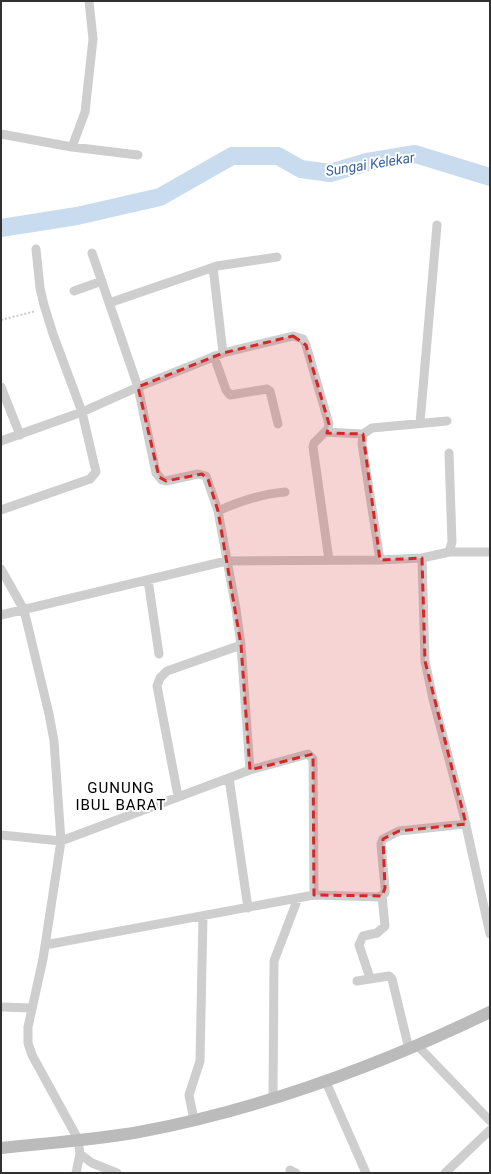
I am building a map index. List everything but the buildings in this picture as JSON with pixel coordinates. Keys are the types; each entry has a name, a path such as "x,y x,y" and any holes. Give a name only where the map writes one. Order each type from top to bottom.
{"street":[{"path":"72,147 83,119 86,104 93,31 89,1"},
{"path":"1,134 72,147 138,155"},
{"path":"420,423 437,225"},
{"path":"1,510 93,477 96,468 82,412 45,308 40,288 36,249"},
{"path":"92,253 138,387 158,477 166,481 202,474 208,479 218,511 241,645 250,770"},
{"path":"109,303 213,267 277,258"},
{"path":"213,267 219,355 226,390 230,395 267,389 270,391 278,424"},
{"path":"74,291 102,281"},
{"path":"1,441 82,412 138,387 219,355 293,336 302,339 306,345 329,424 324,432 316,439 313,447 329,560"},
{"path":"1,387 20,435"},
{"path":"324,432 362,434 372,428 447,421"},
{"path":"362,434 362,444 380,560"},
{"path":"448,453 452,542 448,552"},
{"path":"218,511 240,501 268,494 285,492"},
{"path":"1,615 226,561 380,560 422,558 448,552 490,552"},
{"path":"422,558 423,646 425,662 466,824 490,934"},
{"path":"1,569 24,610 54,741 61,840 44,945 28,1027 28,1043 32,1055 78,1140 80,1154 76,1173"},
{"path":"148,580 159,654"},
{"path":"178,796 157,686 160,678 167,671 241,645"},
{"path":"1,835 61,840 250,770 308,754 313,759 314,895"},
{"path":"229,778 248,908"},
{"path":"370,978 359,945 363,936 377,933 385,926 382,896 386,888 381,844 383,839 399,831 466,824"},
{"path":"44,945 314,895 382,896"},
{"path":"273,1099 274,962 298,898"},
{"path":"194,1120 189,1095 200,1062 202,916"},
{"path":"357,981 384,975 389,976 392,979 414,1048 490,1121"},
{"path":"1,1007 32,1008"},
{"path":"1,1148 138,1132 194,1120 273,1099 326,1082 414,1048 490,1012"},
{"path":"326,1082 366,1173"},
{"path":"445,1173 490,1130"},
{"path":"80,1154 92,1163 117,1173"}],"path":[{"path":"1,320 45,308"}],"highlighted area":[{"path":"293,336 306,345 329,424 327,433 363,434 380,560 422,558 425,661 466,824 399,831 383,839 385,888 382,896 314,895 313,754 250,770 241,645 218,511 208,479 202,474 166,481 159,477 138,387 223,353"}],"waterway":[{"name":"Sungai Kelekar","path":"1,228 77,216 160,197 232,156 278,156 301,169 330,173 367,162 415,154 490,177"}],"district":[{"name":"GUNUNG IBUL BARAT","path":"121,796"}]}
